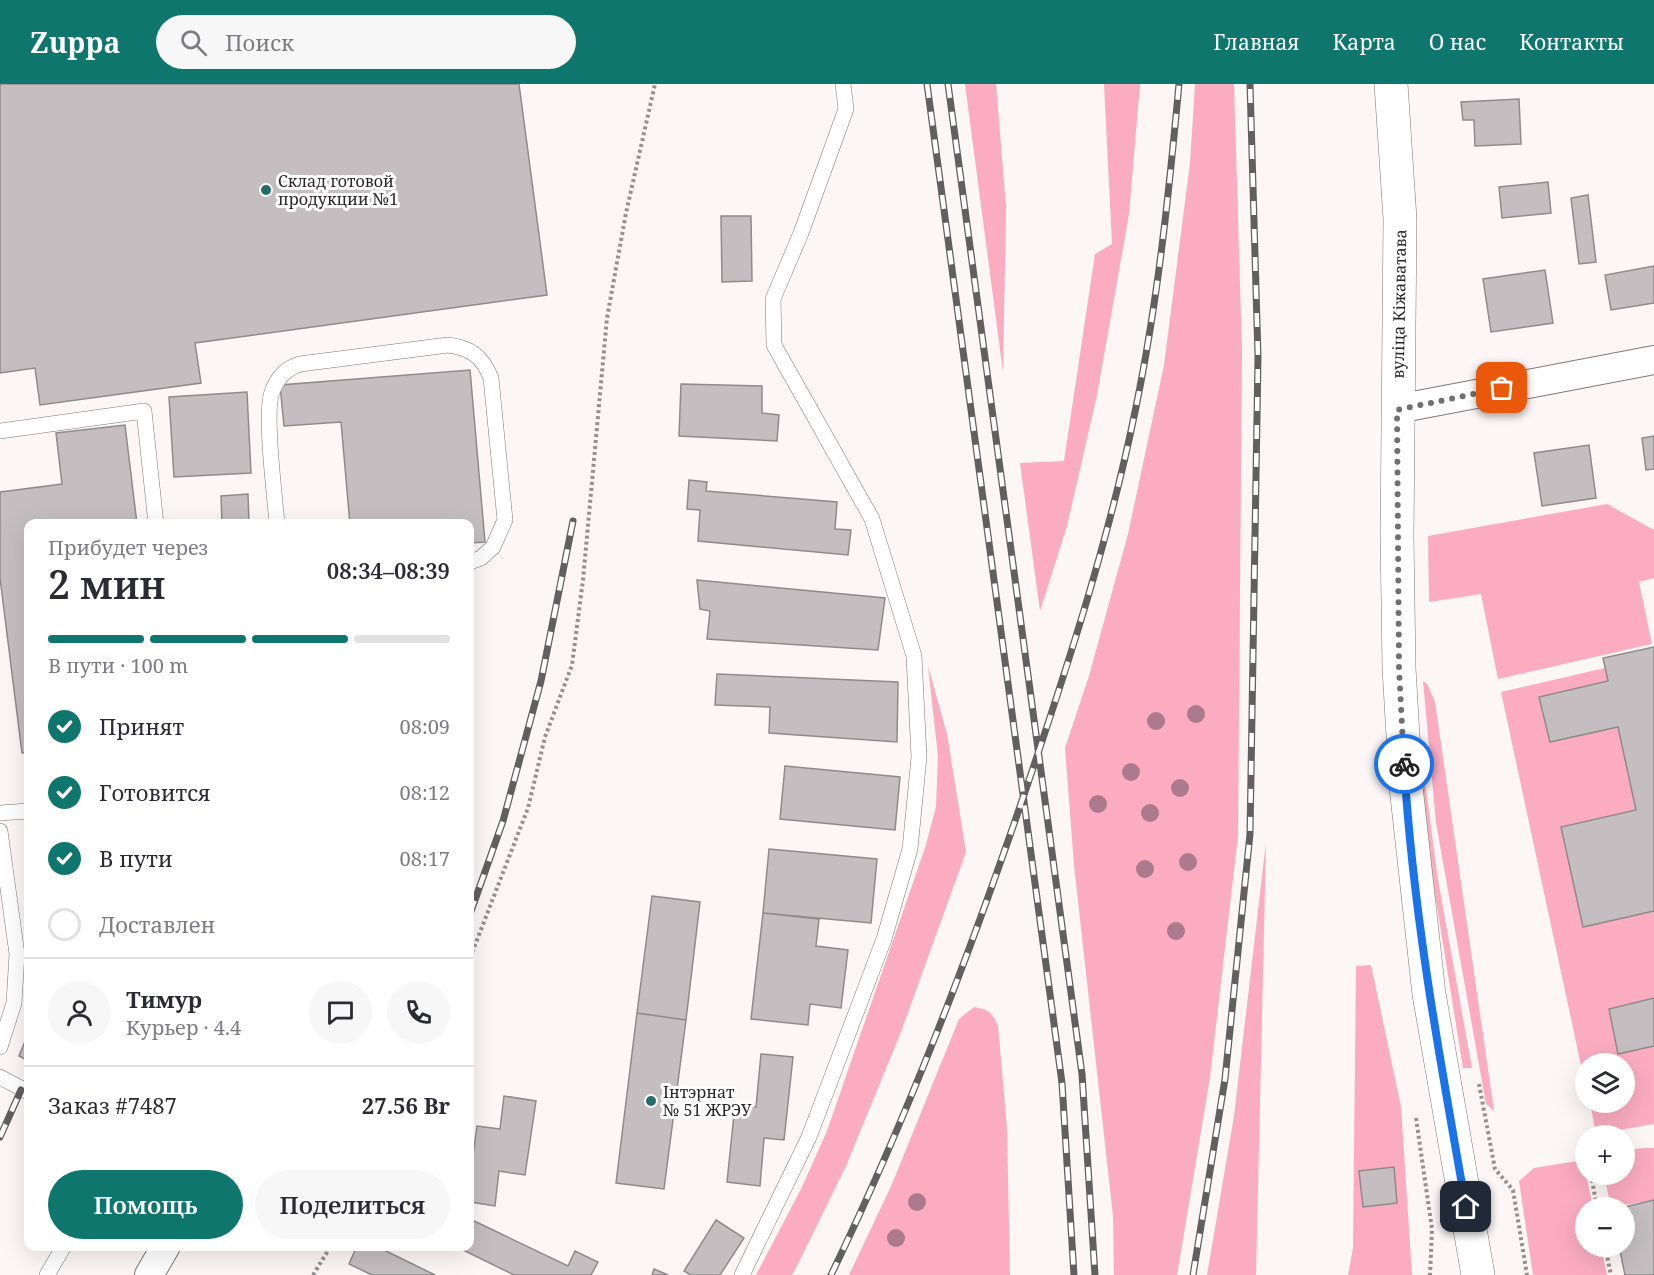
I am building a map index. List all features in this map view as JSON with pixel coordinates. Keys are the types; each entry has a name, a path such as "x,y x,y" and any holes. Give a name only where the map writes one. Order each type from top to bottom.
{"main road":[{"name":"вуліца Кіжаватава","path":"1391,84 1400,219 1397,410 1399,668 1411,848 1429,994 1478,1275"}],"street":[{"path":"1397,410 1654,360"},
{"path":"149,1275 163,1251"}],"lane":[{"path":"742,1275 809,1137 884,939 910,849 920,757 914,656 872,519 774,345 773,299 801,233 846,109 843,84"},
{"path":"277,519 269,405 276,383 284,373 300,364 448,345 462,346 475,352 485,363 491,378 506,509 501,534 493,547 481,558 474,561"},
{"path":"0,431 144,411 155,519"},
{"path":"0,813 24,811"},
{"path":"0,831 17,954 14,1003 0,1047"},
{"path":"0,1077 24,1090"},
{"path":"47,1275 61,1251"}],"path":[{"path":"474,948 528,808 545,737 572,665 583,580 607,318 626,213 655,84"},
{"path":"1479,1083 1495,1169 1513,1190 1527,1275"},
{"path":"313,1275 328,1251"},
{"path":"1607,1257 1611,1275"}],"shaded area":[{"path":"965,84 996,84 1006,207 1003,372"},
{"path":"1104,84 1140,84 1129,214 1097,395 1067,526 1040,611 1020,463 1064,461 1095,254 1112,244"},
{"path":"1195,84 1234,84 1242,352 1238,836 1210,1077 1177,1275 1114,1275 1113,1216 1074,865 1065,748 1089,676 1128,534 1164,365 1190,163"},
{"path":"1607,504 1654,530 1654,578 1639,582 1652,644 1498,679 1481,594 1429,602 1428,536"},
{"path":"928,666 947,734 966,852 901,1032 846,1166 798,1264 792,1275 756,1275 801,1189 827,1131 925,848 936,807 938,756"},
{"path":"1605,668 1608,681 1539,697 1550,742 1618,727 1636,810 1561,827 1583,927 1654,911 1654,998 1609,1009 1618,1053 1578,1053 1501,692"},
{"path":"1423,681 1427,684 1435,702 1494,1111 1486,1104 1436,823"},
{"path":"1418,730 1438,880 1472,1068 1463,1068 1424,826"},
{"path":"1266,842 1256,1275 1207,1275 1234,1116"},
{"path":"1371,965 1401,1107 1412,1275 1348,1275 1353,1248 1356,966"},
{"path":"974,1007 989,1012 998,1026 1007,1129 1010,1275 849,1275 892,1184 959,1019"},
{"path":"1654,1046 1654,1124 1635,1127 1635,1125 1594,1125 1592,1113 1635,1113 1635,1053 1618,1053"},
{"path":"1654,1148 1654,1200 1635,1203 1635,1197 1609,1197 1606,1185 1635,1185 1635,1149"},
{"path":"1575,1161 1575,1185 1588,1185 1591,1197 1575,1197 1575,1257 1603,1257 1607,1275 1533,1275 1519,1181 1534,1168"}],"building":[{"name":"Склад готовой продукции №1","path":"0,84 519,84 547,295 195,343 201,383 40,405 35,368 0,373"},
{"path":"1519,99 1521,144 1475,146 1474,120 1463,120 1461,102"},
{"path":"1548,182 1551,213 1502,218 1499,187"},
{"path":"1588,195 1596,262 1579,264 1571,198"},
{"path":"721,216 751,216 752,281 722,282"},
{"path":"1654,266 1654,303 1611,310 1605,275"},
{"path":"1545,270 1553,323 1491,332 1483,279"},
{"path":"470,370 485,542 474,543 474,519 350,519 341,422 284,426 280,385"},
{"path":"681,384 762,386 762,413 779,415 777,441 679,436"},
{"path":"247,392 251,473 174,477 169,397"},
{"path":"125,425 136,519 24,519 24,753 22,753 0,578 0,492 62,484 56,433"},
{"path":"1654,436 1654,469 1646,470 1642,438"},
{"path":"1589,445 1596,498 1542,506 1534,453"},
{"path":"689,480 707,482 706,491 837,502 835,529 851,530 848,555 698,541 700,510 687,509"},
{"path":"248,494 249,519 222,519 221,496"},
{"path":"697,580 885,598 878,650 707,639 710,611 700,609"},
{"path":"1654,647 1654,911 1583,927 1561,827 1636,810 1618,727 1550,742 1539,697 1608,681 1603,658"},
{"path":"717,674 898,682 897,742 769,733 770,707 715,705"},
{"path":"785,766 900,777 895,830 780,819"},
{"path":"769,849 877,859 871,923 763,913"},
{"path":"652,896 700,902 686,1020 637,1013"},
{"path":"763,913 819,919 816,946 848,950 841,1008 810,1004 808,1025 751,1019"},
{"path":"1654,998 1654,1046 1618,1053 1609,1009"},
{"name":"Інтэрнат № 51 ЖРЭУ","path":"637,1013 686,1020 664,1189 616,1183"},
{"path":"24,1044 24,1059 19,1056"},
{"path":"761,1054 793,1057 784,1140 764,1138 760,1186 727,1182 735,1105 756,1107"},
{"path":"504,1096 536,1101 525,1175 499,1171 495,1206 474,1203 474,1148 477,1126 500,1129"},
{"path":"1394,1167 1397,1203 1363,1207 1359,1171"},
{"path":"1654,1200 1654,1275 1625,1275 1621,1257 1635,1257 1635,1204"},
{"path":"716,1220 744,1238 720,1275 691,1275 684,1271"},
{"path":"474,1221 568,1266 575,1251 598,1262 591,1275 514,1275 465,1251 474,1251"},
{"path":"355,1251 386,1251 435,1275 372,1275 349,1264"},
{"path":"654,1269 668,1275 652,1275"}],"railway":[{"path":"927,84 1062,1083 1074,1275"},
{"path":"948,84 1082,1074 1095,1275"},
{"path":"831,1275 912,1094 960,972 1027,786 1101,551 1126,455 1151,327 1179,84"},
{"path":"1193,1275 1225,1079 1250,834 1258,357 1250,84"},
{"path":"474,903 503,821 541,681 573,521"},
{"path":"0,1137 21,1090"}],"way so far":[{"path":"1404,764 1399,668 1397,410 1502,388"}],"place":[{"name":"Склад готовой продукции №1","path":"266,190"},
{"name":"Інтэрнат № 51 ЖРЭУ","path":"651,1101"}],"route":[{"path":"1404,764 1418,914 1429,994 1466,1207"}]}
